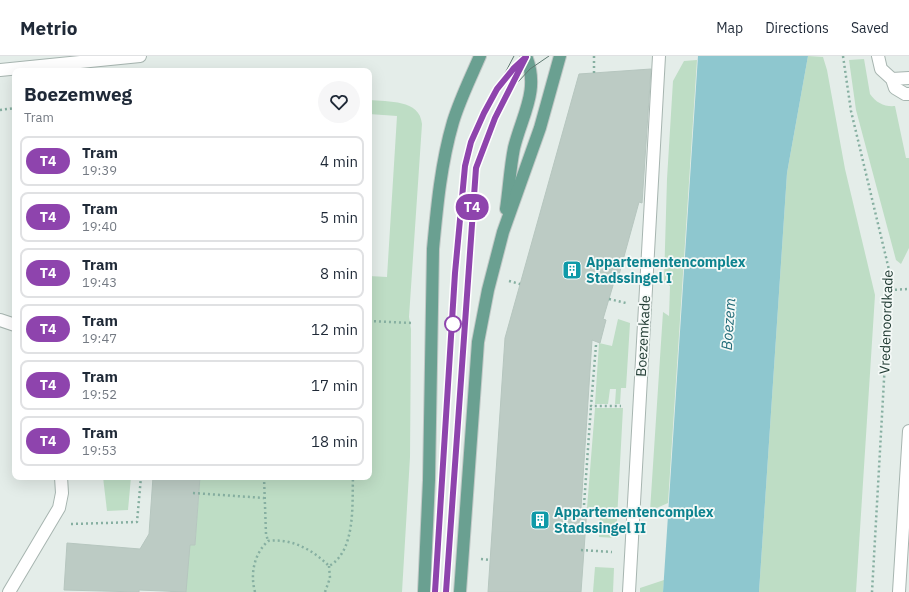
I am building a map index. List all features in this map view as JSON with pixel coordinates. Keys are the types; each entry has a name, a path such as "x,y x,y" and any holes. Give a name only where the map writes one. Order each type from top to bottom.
{"main road":[{"path":"424,592 429,480 433,249 442,172 454,121 480,56"},
{"path":"504,232 514,148 531,91 530,72 526,56"},
{"path":"460,592 478,342 488,290 504,232 540,128 560,56"}],"street":[{"path":"20,68 140,56"},
{"name":"Boezemkade","path":"629,592 658,56"},
{"path":"878,56 881,69 892,79 895,88 904,94 909,94"},
{"path":"0,70 12,69"},
{"path":"892,79 909,78"},
{"path":"0,320 12,324"},
{"path":"899,592 909,431"},
{"path":"9,592 50,524 61,502 61,480"}],"path":[{"path":"594,56 594,73"},
{"name":"Vredenoordkade","path":"843,56 851,111 888,261 890,290 872,592"},
{"path":"0,110 12,108"},
{"path":"890,290 909,289"},
{"path":"372,321 432,324"},
{"path":"584,505 596,345"},
{"path":"591,406 639,406"},
{"path":"50,524 137,522 141,480"},
{"path":"264,480 266,534 268,541"},
{"path":"329,566 339,560 351,528 353,480"},
{"path":"193,493 264,498"},
{"path":"255,592 253,577 255,561 261,547 268,541 281,541 299,544 329,566 330,578 325,592"},
{"path":"581,550 632,553"}],"green space":[{"path":"808,56 823,57 827,70 845,169 875,295 856,592 759,592 787,173"},
{"path":"864,59 870,94 881,104 895,106 906,158 909,158 909,248 901,264 896,260 856,110 849,60"},
{"path":"697,60 668,503 650,511 663,312 669,316 670,286 664,281 667,179 673,81 684,61"},
{"path":"372,100 402,103 409,106 416,110 420,116 422,124 409,317 411,329 410,457 402,592 170,592 171,580 190,545 195,545 200,480 372,480 372,276 387,277 397,116 372,114"},
{"path":"618,319 630,323 626,388 621,388 620,404 615,404 616,389 610,389 608,404 595,404 599,343 612,346"},
{"path":"595,408 623,408 616,538 599,537 600,509 587,508"},
{"path":"103,480 131,480 128,510 107,511"},
{"path":"595,567 614,568 613,592 593,592"},
{"path":"664,580 663,592 640,592 640,588"}],"water":[{"name":"Boezem","path":"698,56 808,56 787,173 759,592 663,592"}],"building":[{"name":"Appartementencomplex Stadssingel I","path":"651,69 642,203 639,202 617,282 614,282 603,319 606,320 600,343 592,340 581,508 587,508 581,592 488,592 505,338 579,74"},
{"path":"153,480 200,480 195,545 190,545 186,592 139,590 139,592 64,590 67,543 140,549 149,534"}],"tram line":[{"path":"435,592 455,273 465,166 471,142 484,113 514,56"},
{"path":"446,592 476,168 495,118 527,56"},
{"path":"518,82 530,69 549,56"},
{"name":"T4","path":"435,592 455,273 465,166 471,142 497,89 514,68 526,57 519,74 495,118 482,148 476,168 446,592"}],"place":[{"name":"Appartementencomplex Stadssingel I","path":"572,270"},
{"name":"Appartementencomplex Stadssingel II","path":"540,520"}]}
